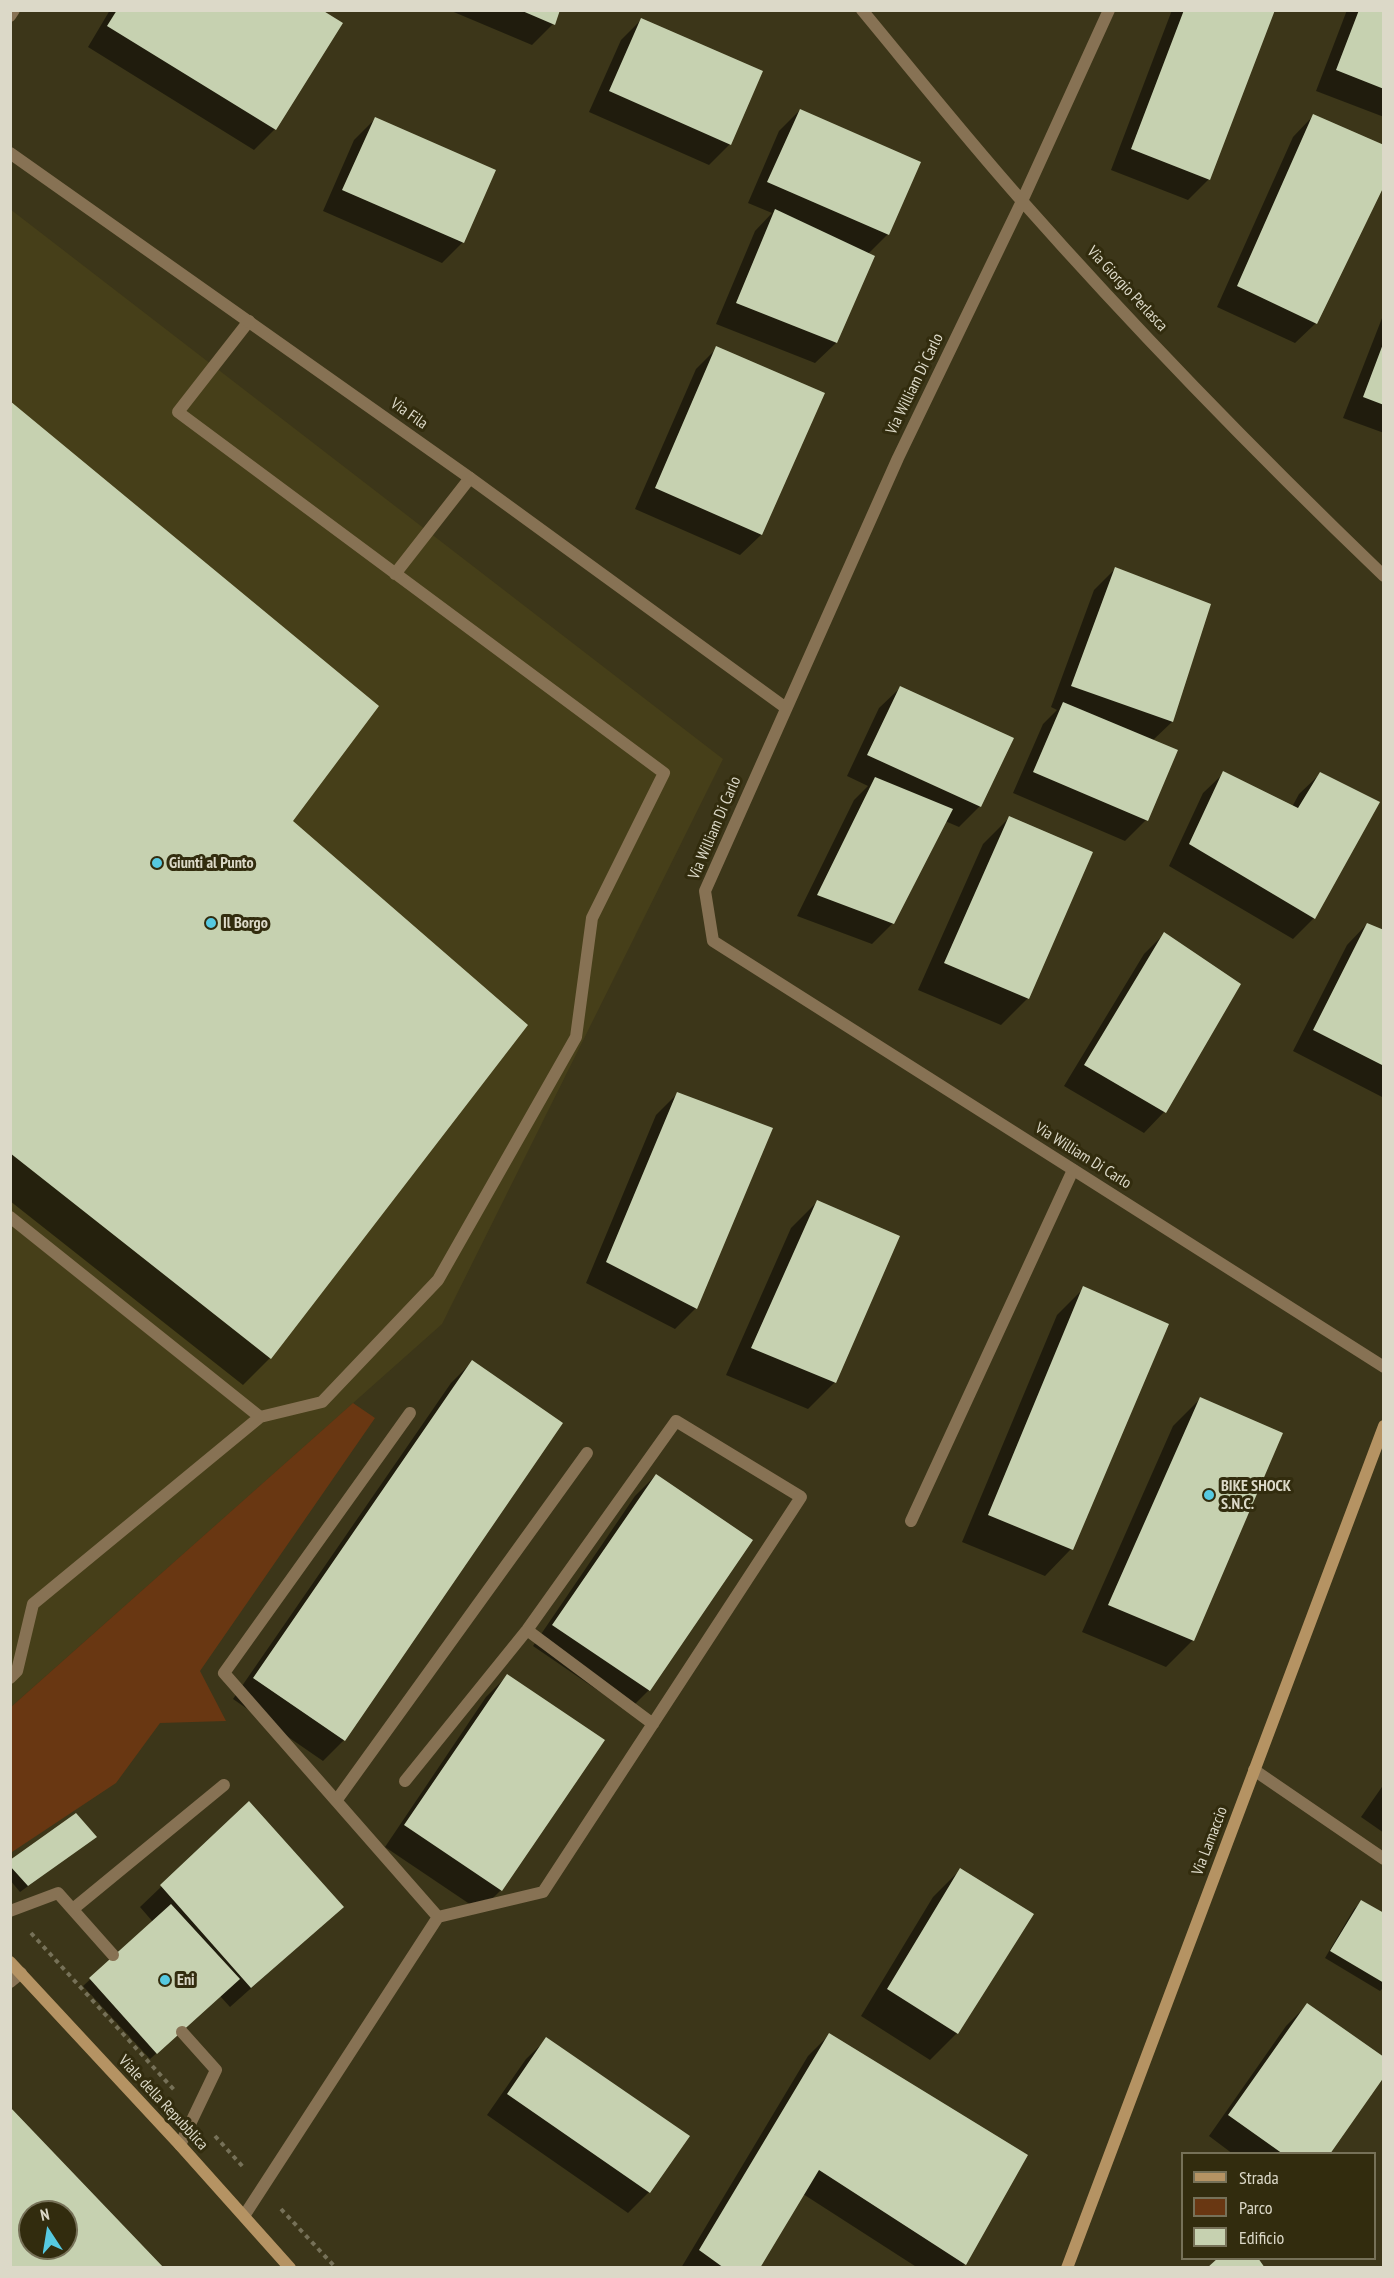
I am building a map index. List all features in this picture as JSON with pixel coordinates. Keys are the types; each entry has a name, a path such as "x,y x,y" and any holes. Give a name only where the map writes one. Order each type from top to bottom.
{"street":[{"path":"10,16 14,10"},
{"name":"Via Giorgio Perlasca","path":"862,10 1022,201 1143,333 1324,519 1383,576"},
{"name":"Via William Di Carlo","path":"1109,10 1022,201 898,458 705,891 713,941 1383,1367"},
{"name":"Via Fila","path":"10,153 470,478 786,708"},
{"path":"10,1678 18,1671 33,1604 260,1417 322,1402 438,1280 576,1037 592,918 664,774 178,412 249,321"},
{"path":"395,574 470,478"},
{"path":"911,1521 1073,1170"},
{"path":"10,1217 260,1417"},
{"path":"410,1413 225,1673 438,1917"},
{"path":"244,2216 438,1917 543,1892 801,1497 676,1421 527,1630 405,1781"},
{"name":"Via Lamaccio","path":"1067,2268 1383,1426"},
{"path":"336,1802 587,1452"},
{"path":"527,1630 653,1724"},
{"path":"1254,1770 1383,1859"},
{"path":"73,1909 224,1785"},
{"path":"10,1911 58,1893 113,1955"},
{"name":"Viale della Repubblica","path":"10,1962 180,2145 290,2268"},
{"path":"10,1982 21,1973"},
{"path":"180,2145 216,2070 182,2032"}],"shaded area":[{"path":"10,209 723,759 442,1324 11,1707"}],"green space":[{"path":"353,1403 375,1418 200,1671 226,1721 160,1723 116,1783 12,1852 10,1847 11,1707"}],"building":[{"path":"117,10 322,10 343,23 276,130 107,26"},
{"path":"520,10 560,10 555,25"},
{"path":"1184,10 1275,10 1210,180 1131,149"},
{"path":"1359,10 1384,10 1384,89 1336,70"},
{"path":"641,18 763,71 731,145 609,91"},
{"path":"800,109 921,162 889,235 767,182"},
{"path":"1313,114 1384,145 1384,186 1317,324 1237,286"},
{"path":"375,117 496,170 464,243 342,190"},
{"path":"775,209 875,256 837,343 736,303"},
{"path":"1384,344 1384,405 1363,397"},
{"path":"716,346 825,393 762,535 655,488"},
{"name":"Il Borgo","path":"10,401 379,706 293,821 528,1025 271,1359 10,1153"},
{"path":"1115,567 1211,604 1173,722 1071,686"},
{"path":"900,686 1014,738 981,807 867,755"},
{"path":"1063,702 1178,750 1148,821 1033,772"},
{"path":"1223,771 1298,808 1320,772 1380,802 1315,919 1189,844"},
{"path":"875,777 953,809 894,924 817,895"},
{"path":"1009,816 1093,852 1029,999 944,963"},
{"path":"1367,923 1384,930 1384,1066 1313,1030"},
{"path":"1164,932 1241,984 1166,1113 1084,1065"},
{"path":"677,1092 773,1128 697,1309 606,1262"},
{"path":"817,1200 900,1236 836,1383 751,1348"},
{"path":"1083,1286 1169,1324 1073,1550 988,1515"},
{"path":"472,1360 563,1423 345,1741 253,1678"},
{"path":"1200,1397 1283,1433 1194,1641 1108,1605"},
{"path":"656,1474 753,1540 650,1691 552,1625"},
{"path":"507,1674 605,1740 502,1891 404,1825"},
{"path":"249,1801 344,1907 251,1988 160,1885"},
{"path":"76,1813 97,1837 28,1886 10,1866 10,1860"},
{"path":"960,1868 1034,1914 958,2034 887,1989"},
{"path":"1361,1900 1384,1913 1384,1983 1330,1951"},
{"path":"171,1904 240,1979 157,2054 89,1978"},
{"path":"1307,2003 1384,2057 1384,2077 1331,2152 1280,2152 1228,2115"},
{"path":"829,2033 1028,2155 966,2265 819,2170 760,2268 724,2268 699,2250"},
{"path":"546,2037 690,2136 650,2193 507,2094"},
{"path":"10,2107 164,2268 10,2268"},
{"path":"1216,2260 1259,2260 1265,2268 1207,2268"}],"place":[{"name":"Giunti al Punto","path":"157,863"},
{"name":"Il Borgo","path":"211,923"},
{"name":"BIKE SHOCK S.N.C.","path":"1209,1495"},
{"name":"Eni","path":"165,1980"}]}
